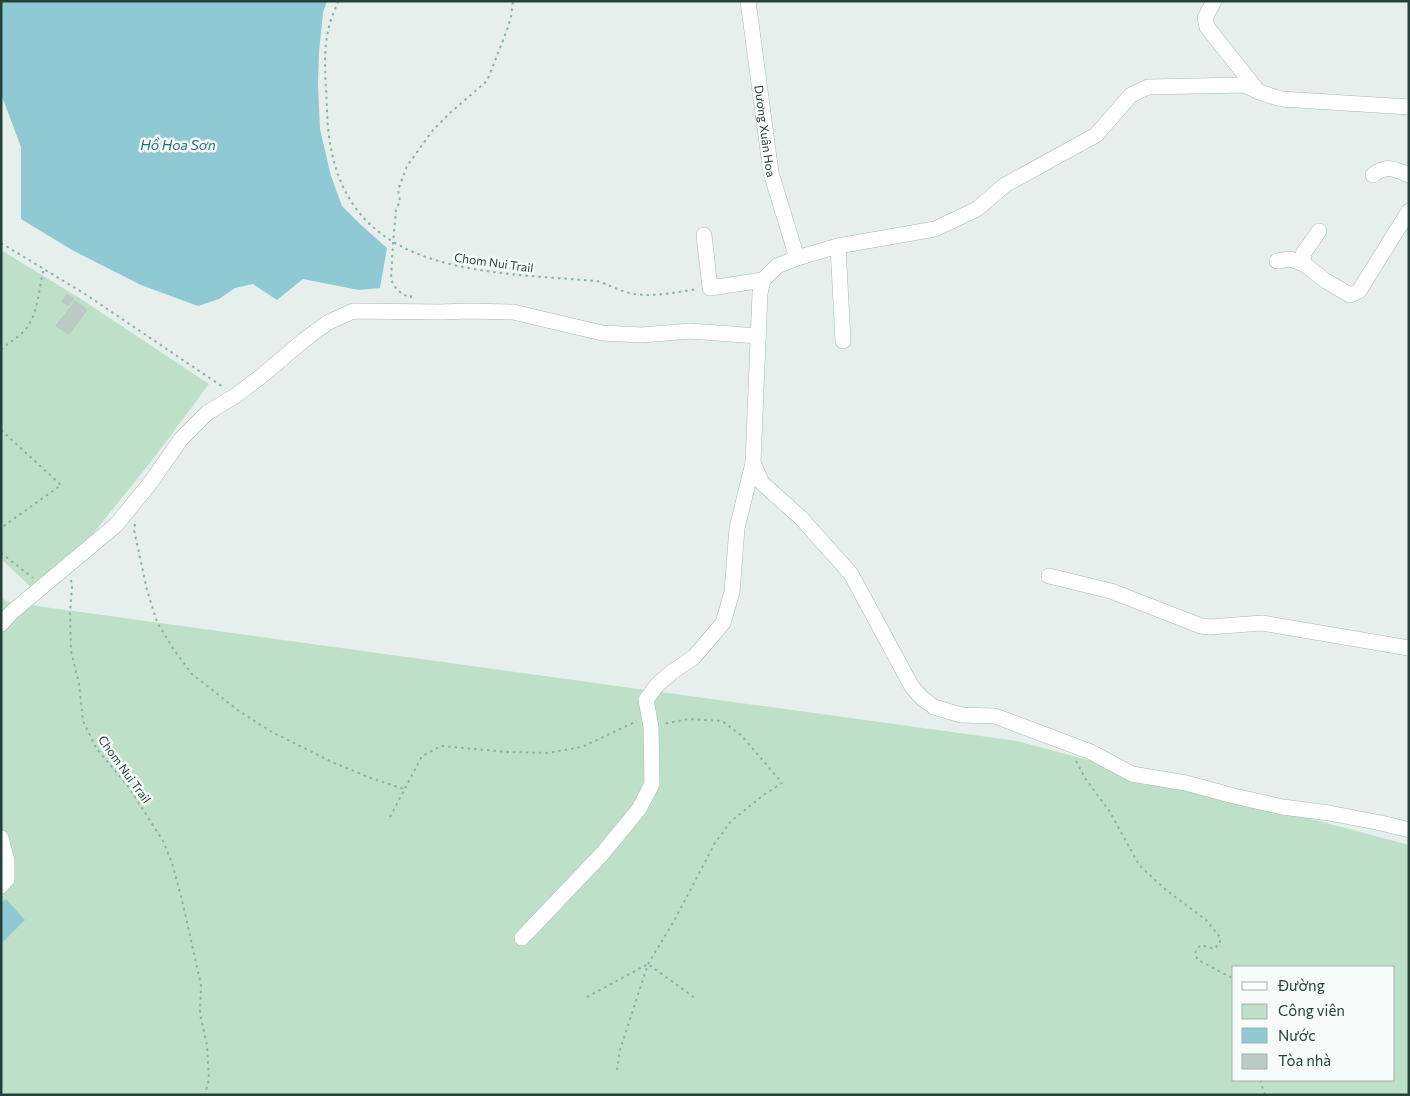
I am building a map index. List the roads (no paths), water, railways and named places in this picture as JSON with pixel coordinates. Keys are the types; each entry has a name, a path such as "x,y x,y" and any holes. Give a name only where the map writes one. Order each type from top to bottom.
{"street":[{"name":"Dương Xuân Hoa","path":"748,1 771,173 797,258"},
{"path":"1214,1 1206,18 1207,27 1259,92"},
{"path":"522,938 602,854 639,809 652,784 650,722 646,700 657,685 694,657 723,623 732,592 737,528 753,463 760,294 763,280 777,266 838,246 935,229 977,209 1005,185 1096,135 1131,95 1148,87 1245,85 1282,100 1409,107"},
{"path":"1373,175 1383,168 1390,168 1409,175"},
{"path":"1277,260 1290,259 1304,264 1344,292 1350,294 1359,291 1409,211"},
{"path":"1304,264 1303,254 1319,231"},
{"path":"704,235 710,288 763,280"},
{"path":"838,246 843,341"},
{"path":"1,624 12,612 116,525 151,482 181,439 207,413 235,396 327,323 353,312 469,310 513,312 602,333 642,335 690,332 758,336"},
{"path":"753,463 762,483 802,518 851,574 912,687 934,707 961,715 995,716 1091,752 1132,774 1186,783 1283,807 1329,813 1409,830"},
{"path":"1049,576 1111,591 1201,626 1262,623 1409,648"},
{"path":"1,838 7,861 6,879 1,886"}],"water":[{"name":"Hồ Hoa Sơn","path":"1,1 327,1 323,13 319,52 320,129 331,176 342,206 387,248 380,288 359,290 303,279 277,300 253,284 235,288 219,299 198,306 141,285 72,250 21,219 21,147 1,94"},
{"path":"6,899 25,920 1,944 1,903"}]}
